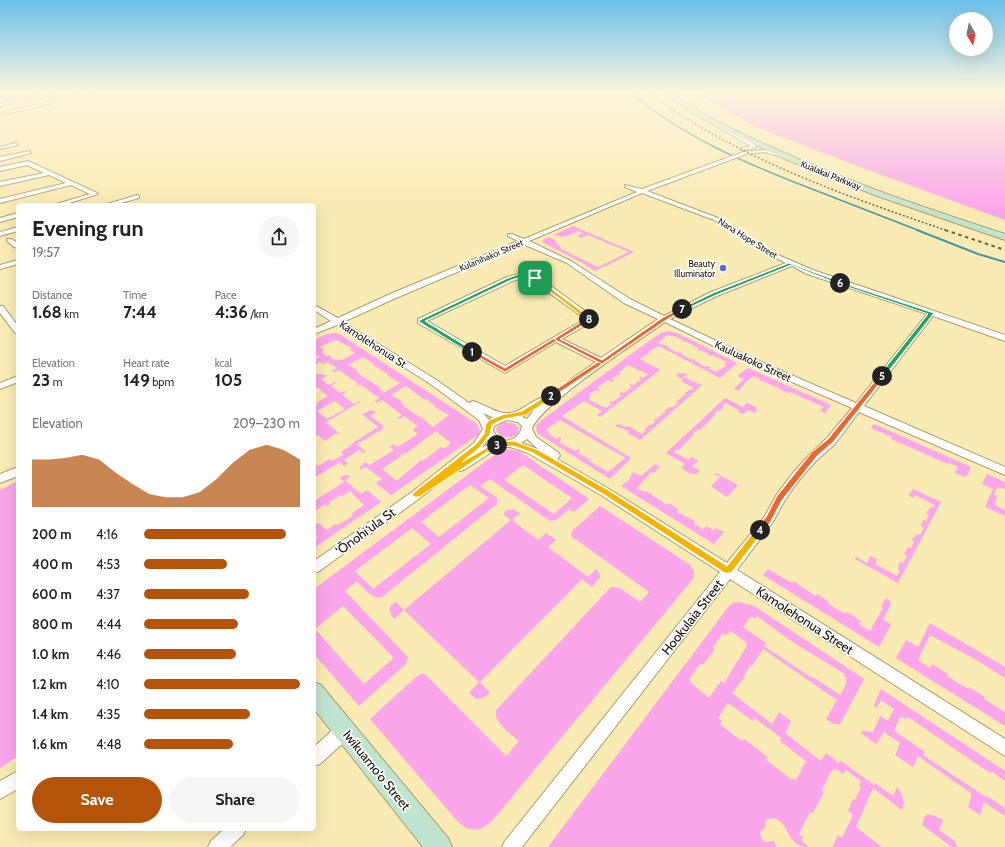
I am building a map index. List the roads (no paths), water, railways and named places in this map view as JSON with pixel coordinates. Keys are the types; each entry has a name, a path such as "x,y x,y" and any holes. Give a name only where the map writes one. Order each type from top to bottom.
{"main road":[{"name":"Kualakai Parkway","path":"734,132 782,155 872,191 1005,237"},
{"name":"Kualakai Parkway","path":"749,132 788,150 871,183 979,220"},
{"name":"Iwikuamo'o Street","path":"316,694 439,847"}],"street":[{"path":"728,132 754,145 750,150"},
{"path":"0,148 16,144"},
{"path":"750,150 766,151 782,155"},
{"name":"Kulanihakoi Street","path":"669,180 730,153 750,150"},
{"name":"Kulanihakoi Street","path":"316,331 641,191 750,150"},
{"path":"0,159 29,152"},
{"path":"0,169 28,163 95,194 63,203"},
{"path":"0,184 50,173"},
{"path":"0,201 71,183"},
{"name":"Nana Hope Street","path":"627,186 716,219 791,264 820,276 1005,338"},
{"path":"114,203 137,197"},
{"path":"0,220 16,216"},
{"path":"0,234 16,230"},
{"name":"Kauluakoko Street","path":"510,235 569,262 621,298 749,360 1005,471"},
{"path":"9,240 16,246"},
{"path":"0,267 16,263"},
{"path":"576,380 536,414 530,421 525,437 521,440 507,443 493,439 488,430 489,424 497,418 524,413 576,380 664,319 714,294 791,264"},
{"path":"526,274 540,282 590,319 556,339 505,370 421,321 510,279 526,274"},
{"path":"0,308 16,328"},
{"name":"Kamolehonua St","path":"316,308 432,381 485,411 495,415 508,416"},
{"name":"Hookulaia Street","path":"511,847 769,519 779,498 815,454 830,440 932,313"},
{"path":"556,339 602,362"},
{"path":"0,386 16,380"},
{"name":"Kamolehonua St","path":"432,381 483,418 488,430"},
{"path":"508,416 519,419 526,425 527,429"},
{"name":"Kamolehonua Street","path":"527,429 536,443 605,492 1005,748"},
{"name":"‘Ōnohi‘ula St","path":"316,567 416,495 478,446 488,430"},
{"name":"Kamolehonua Street","path":"507,443 532,450 605,492"},
{"name":"‘Ōnohi‘ula St","path":"416,495 489,448 507,443"},
{"path":"0,479 16,472"},
{"path":"316,756 345,730"},
{"path":"217,847 235,831"}],"waterway":[{"path":"686,132 716,148 764,170 920,231"},
{"path":"917,230 978,254 1005,262"}],"railway":[{"path":"708,132 754,156 792,173 870,204 948,231"},
{"path":"948,231 1005,250"}],"place":[{"name":"Beauty Illuminator","path":"723,268"}]}
